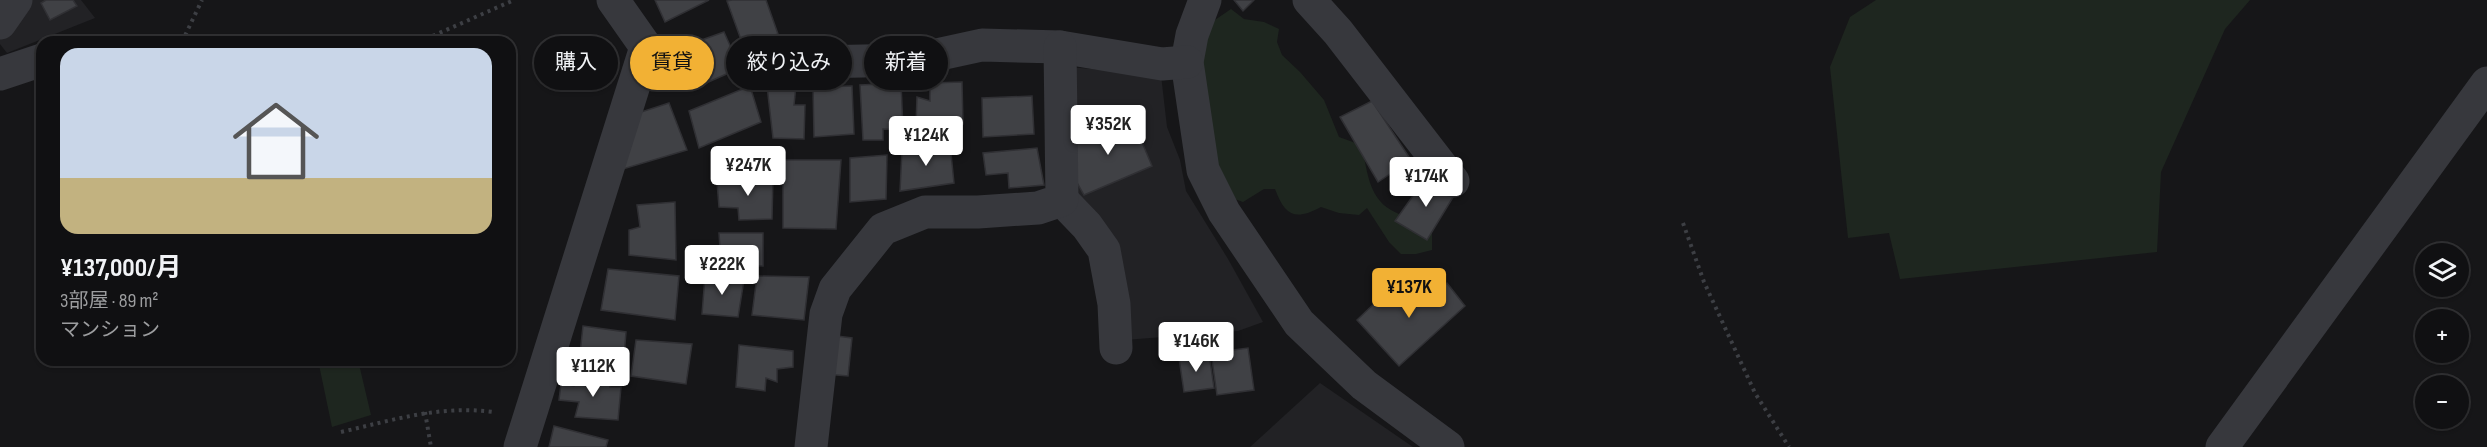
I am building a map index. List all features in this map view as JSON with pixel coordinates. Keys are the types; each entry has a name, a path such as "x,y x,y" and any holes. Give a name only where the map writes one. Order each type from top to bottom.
{"street":[{"path":"0,23 16,0"},
{"path":"520,447 646,47 613,0"},
{"path":"1205,0 1192,35 1187,62 1203,170 1224,212 1299,323 1364,385 1448,447"},
{"path":"1309,0 1338,32 1453,181"},
{"path":"852,61 913,60 982,45 1060,47 1162,64 1187,62"},
{"path":"1060,47 1062,200 1087,226 1104,250 1114,304 1116,348"},
{"path":"0,74 36,62"},
{"path":"2222,447 2487,83"},
{"path":"811,447 826,314 835,289 883,229 925,212 978,212 1038,208 1062,200"}],"path":[{"path":"185,36 202,0"},
{"path":"433,36 514,0"},
{"path":"1683,223 1704,282 1755,393 1789,447"},
{"path":"341,432 425,412 464,408 530,417"},
{"path":"425,412 431,447"}],"shaded area":[{"path":"29,0 81,0 95,18 50,36 36,36 36,41 7,53 0,44 0,33"},
{"path":"1876,0 2250,0 2225,29 2161,172 2157,252 1900,279 1889,233 1848,238 1830,67 1850,17"},
{"path":"1231,9 1244,19 1264,22 1279,29 1277,42 1282,55 1324,100 1339,137 1361,145 1370,181 1377,197 1391,210 1432,232 1432,250 1416,254 1401,254 1389,242 1367,208 1359,215 1339,213 1321,207 1298,215 1287,210 1275,189 1264,189 1243,202 1232,198 1212,170 1196,71 1212,22"},
{"path":"1069,67 1161,75 1167,127 1180,160 1186,191 1263,322 1238,331 1125,340 1068,198"},
{"path":"319,366 359,366 371,415 332,427"},
{"path":"1320,383 1413,447 1250,447"}],"building":[{"path":"46,0 73,0 77,6 50,20 41,3"},
{"path":"655,0 709,0 665,22"},
{"path":"766,0 778,34 740,36 727,1"},
{"path":"1234,0 1254,0 1243,11"},
{"path":"724,32 726,36 726,74 714,80 714,36"},
{"path":"948,82 962,82 963,124 916,125 917,97 930,101 930,90 948,90"},
{"path":"860,85 864,85 864,90 901,90 903,130 883,129 883,140 863,140"},
{"path":"852,86 854,134 814,137 813,90 852,90"},
{"path":"740,90 751,90 761,122 699,148 689,111"},
{"path":"767,90 796,90 794,105 805,105 804,139 773,138"},
{"path":"1032,96 1034,134 983,137 982,98"},
{"path":"1372,101 1411,160 1378,182 1340,117"},
{"path":"669,103 687,150 623,169 635,114"},
{"path":"1131,116 1152,166 1084,195 1070,170 1073,139"},
{"path":"950,144 954,183 900,191 902,150"},
{"path":"1037,148 1044,185 1009,188 1008,173 986,175 983,153"},
{"path":"887,155 886,199 850,202 850,158"},
{"path":"783,160 841,160 836,229 783,228"},
{"path":"773,176 772,219 739,220 738,208 719,207 717,182"},
{"path":"1427,176 1455,194 1427,240 1395,221"},
{"path":"675,202 676,260 629,255 629,230 640,227 637,205"},
{"path":"719,233 763,233 763,266 721,265"},
{"path":"608,269 679,276 675,320 601,310"},
{"path":"705,276 744,280 738,317 702,314"},
{"path":"757,276 809,277 804,320 752,315"},
{"path":"1401,278 1425,302 1447,283 1465,306 1399,366 1357,320"},
{"path":"583,326 626,332 623,369 579,363"},
{"path":"829,335 852,338 848,376 825,374"},
{"path":"636,340 692,344 686,384 631,376"},
{"path":"739,345 793,351 793,367 777,369 777,382 766,378 765,391 736,387"},
{"path":"1248,348 1254,390 1217,395 1211,353"},
{"path":"1209,354 1214,388 1184,392 1179,358"},
{"path":"575,378 610,380 610,387 621,387 618,420 575,417 579,402 559,400 561,384 574,386"},
{"path":"554,426 608,440 606,447 549,447"}]}
